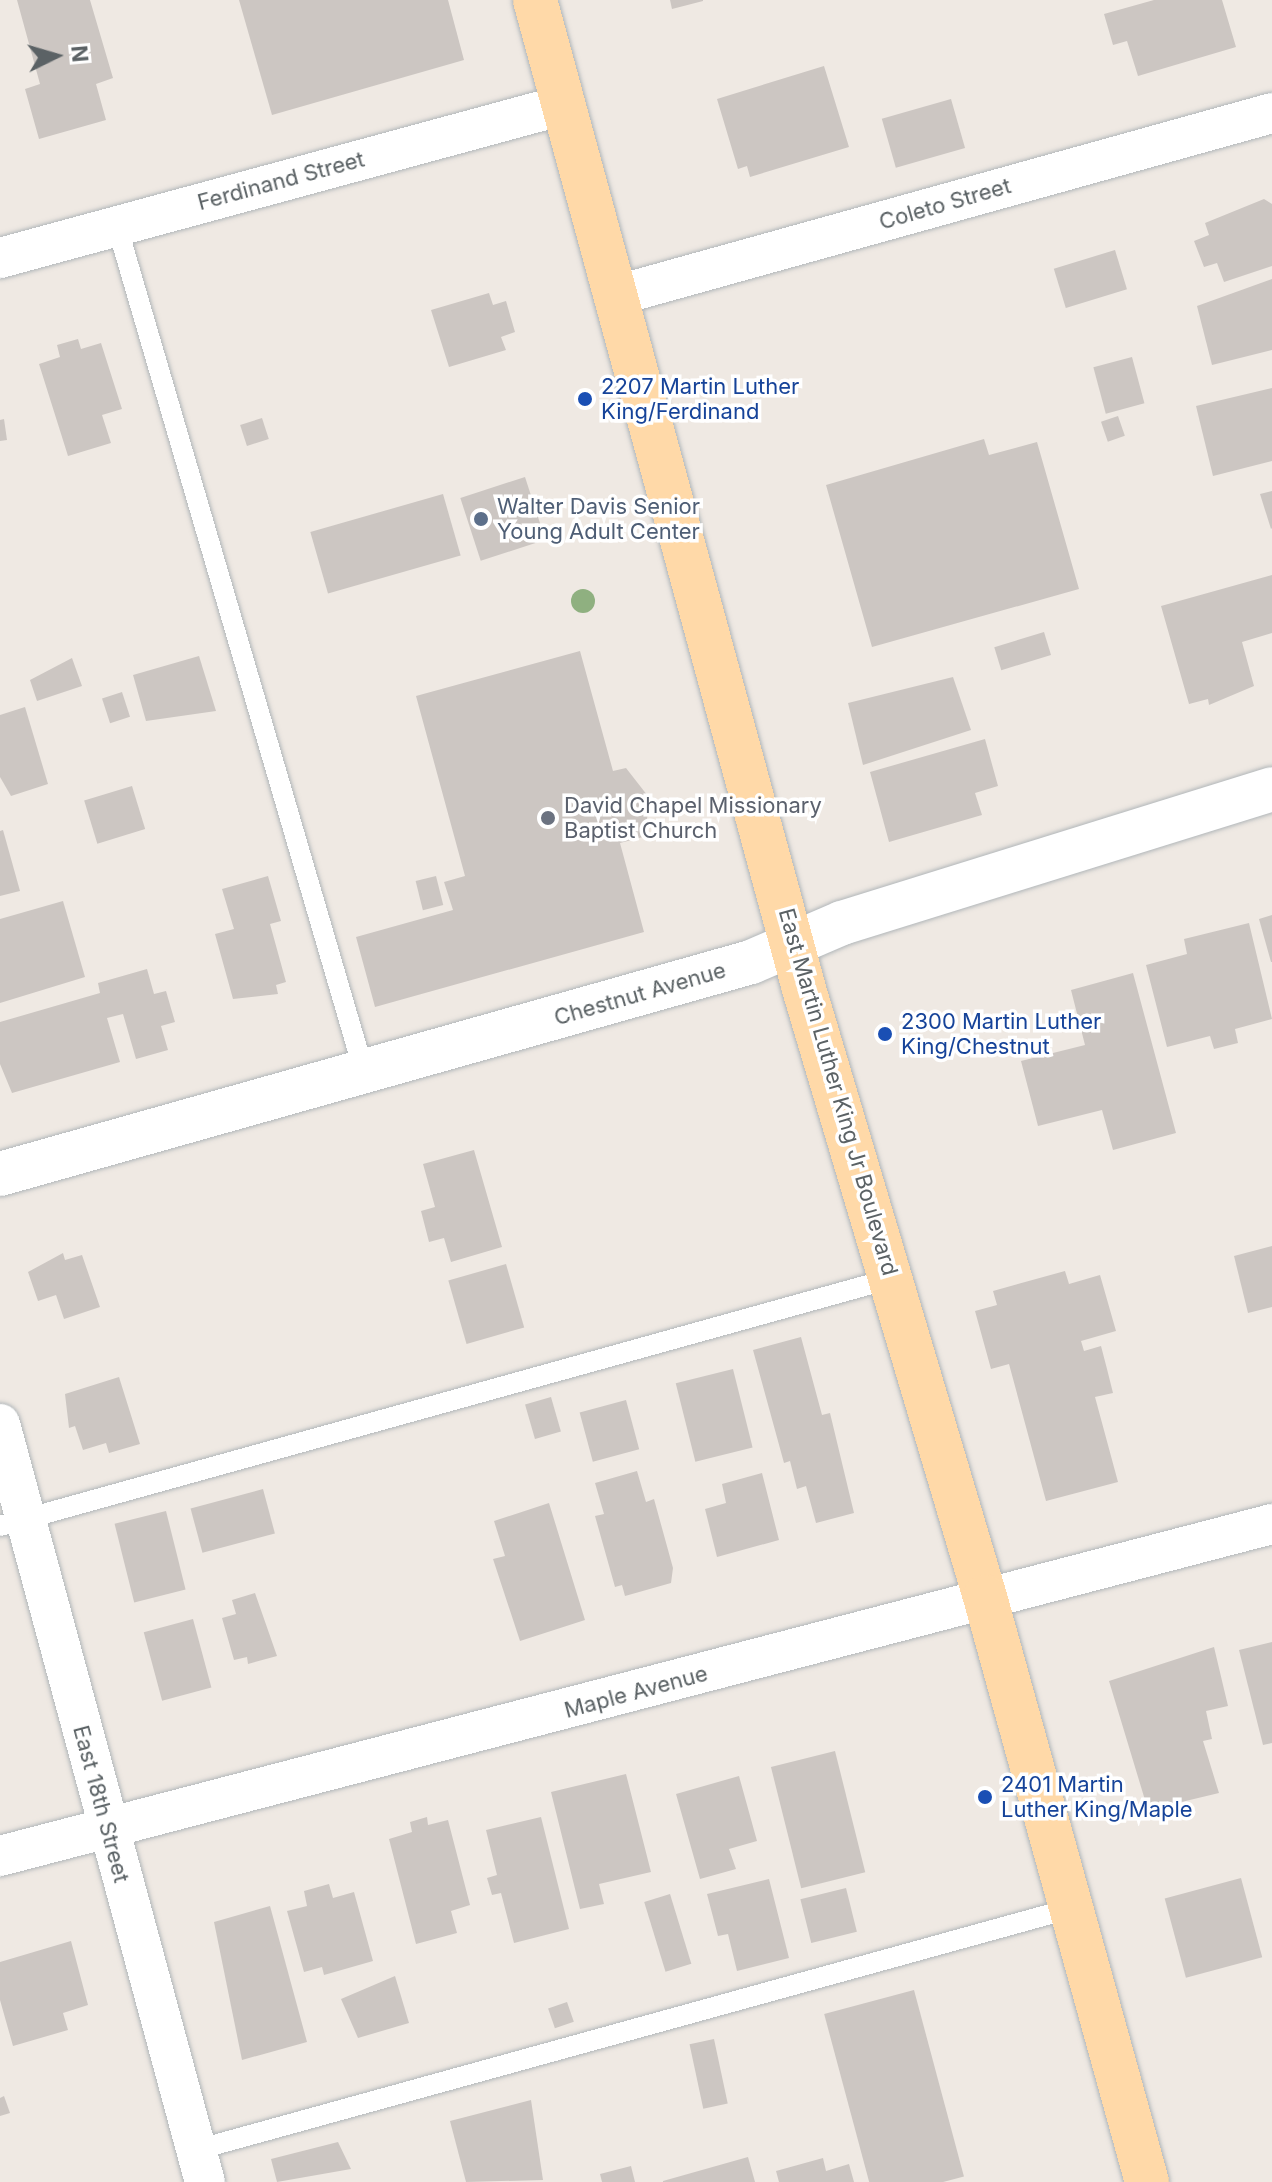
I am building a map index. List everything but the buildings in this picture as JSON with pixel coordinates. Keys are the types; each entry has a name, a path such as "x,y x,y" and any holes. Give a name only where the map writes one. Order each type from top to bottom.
{"main road":[{"name":"East Martin Luther King Jr Boulevard","path":"535,0 618,295 791,941 985,1597 1147,2182"},
{"name":"Chestnut Avenue","path":"0,1174 751,962 791,941 1272,789"}],"street":[{"name":"Ferdinand Street","path":"0,258 563,105"},
{"name":"Coleto Street","path":"618,295 1272,113"},
{"name":"East 18th Street","path":"0,1424 12,1523 108,1828 200,2166"},
{"name":"Maple Avenue","path":"0,1856 1272,1524"}],"lane":[{"path":"117,226 364,1072"},
{"path":"12,1523 893,1278"},
{"path":"200,2166 1072,1908"}],"place":[{"name":"2207 Martin Luther King/Ferdinand","path":"585,399"},
{"name":"Walter Davis Senior Young Adult Center","path":"481,519"},
{"name":"David Chapel Missionary Baptist Church","path":"548,818"},
{"name":"2300 Martin Luther King/Chestnut","path":"885,1034"},
{"name":"2401 Martin Luther King/Maple","path":"985,1797"}]}
